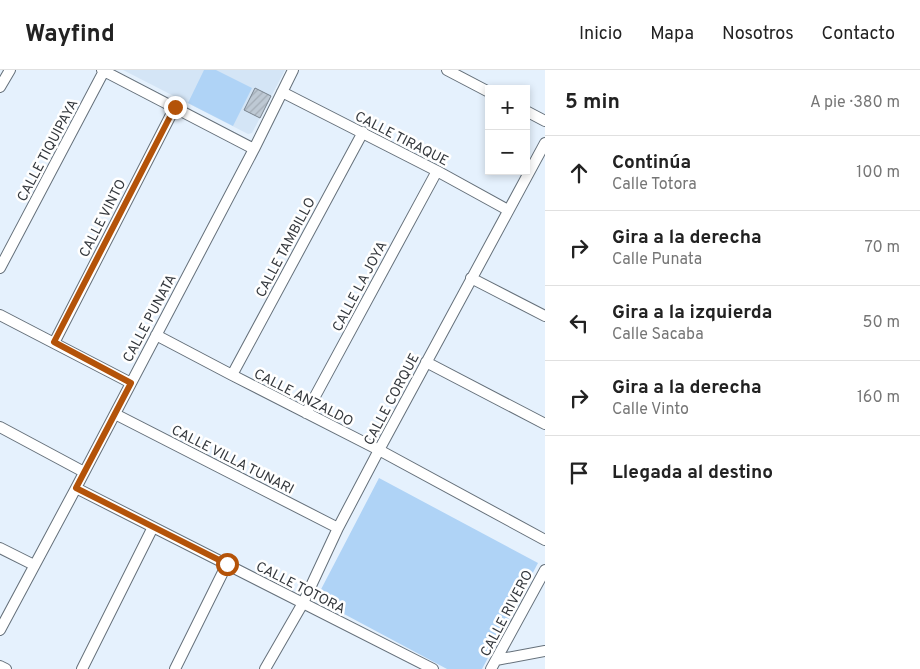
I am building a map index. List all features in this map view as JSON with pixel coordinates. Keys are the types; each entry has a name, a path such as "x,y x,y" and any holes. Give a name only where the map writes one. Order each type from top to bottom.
{"street":[{"path":"0,87 10,70"},
{"name":"CALLE PUNATA","path":"0,630 254,149 293,70"},
{"path":"447,70 485,90"},
{"path":"102,71 254,149"},
{"name":"CALLE TIQUIPAYA","path":"0,268 102,71"},
{"name":"CALLE TIRAQUE","path":"282,92 437,171 508,210"},
{"name":"CALLE VINTO","path":"54,342 175,107"},
{"path":"530,113 545,121"},
{"name":"CALLE TAMBILLO","path":"232,375 362,132"},
{"name":"CALLE CORQUE","path":"265,669 303,603 338,528 379,450 545,143"},
{"name":"CALLE LA JOYA","path":"306,413 437,171"},
{"path":"471,278 545,316"},
{"path":"0,315 131,383"},
{"name":"CALLE ANZALDO","path":"156,335 379,450 545,540"},
{"path":"426,362 545,424"},
{"name":"CALLE VILLA TUNARI","path":"115,414 338,528"},
{"path":"0,427 84,472"},
{"name":"CALLE TOTORA","path":"76,488 433,669"},
{"path":"82,669 153,527"},
{"path":"0,548 34,565"},
{"path":"175,669 227,564"},
{"name":"CALLE RIVERO","path":"494,665 545,570"},
{"path":"494,665 545,651"},
{"path":"0,666 6,669"}],"shaded area":[{"path":"123,70 285,70 252,133 248,134"},
{"path":"204,70 216,70 252,88 233,126 188,103"},
{"path":"379,478 538,563 482,669 447,669 316,599"}],"building":[{"path":"255,88 271,96 260,118 244,110"}],"route":[{"path":"175,107 54,342 131,383 76,488 227,564"}]}
